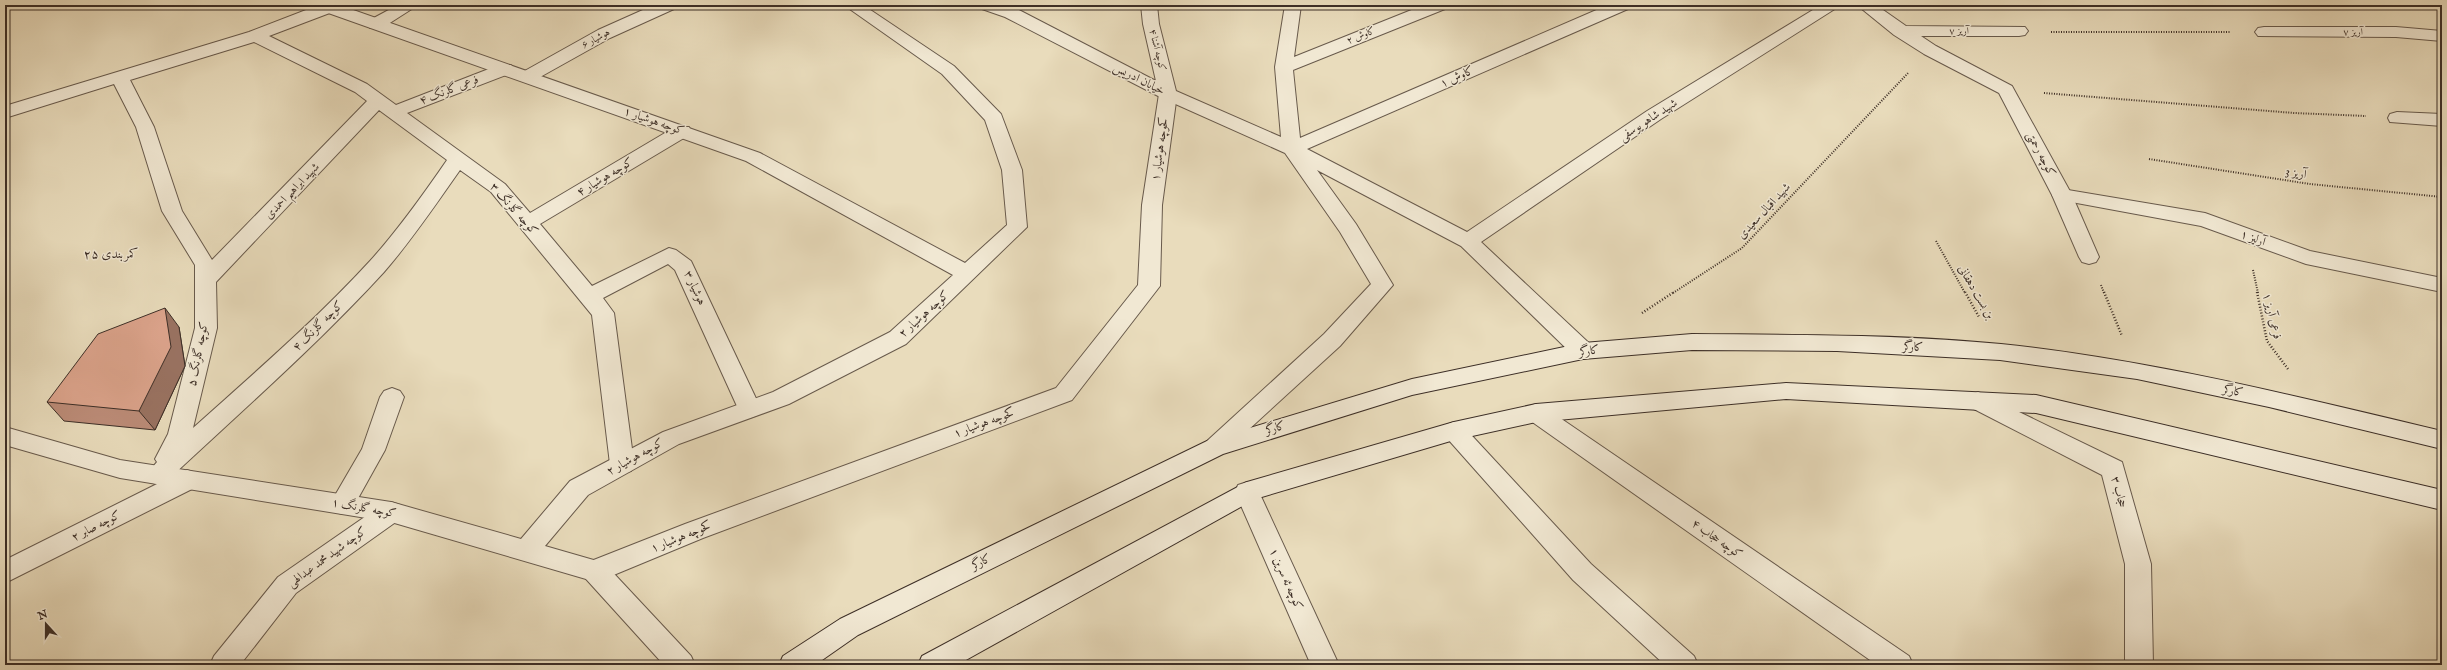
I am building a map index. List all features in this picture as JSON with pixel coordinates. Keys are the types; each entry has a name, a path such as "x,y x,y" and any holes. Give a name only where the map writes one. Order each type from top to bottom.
{"street":[{"path":"376,24 410,5"},
{"name":"هوشیار ۶","path":"528,77 604,34 668,5"},
{"name":"کوچه هوشیار ۲","path":"526,551 579,488 671,438 781,398 898,338 1017,227 1012,170 994,118 948,70 852,5"},
{"name":"خیابان ادریس","path":"988,5 1014,9 1168,94 1292,149 1468,241 1583,351"},
{"name":"کوچه آشنا ۴","path":"1149,5 1151,24 1168,94"},
{"path":"1215,447 1332,340 1382,285 1349,229 1292,149 1284,66 1293,5"},
{"name":"کاوش ۲","path":"1284,66 1439,5"},
{"name":"کاوش ۱","path":"1292,149 1622,5"},
{"name":"شهید شاهو یوسفی","path":"1468,241 1654,115 1833,5"},
{"path":"1865,5 1900,31 1930,50 2006,90"},
{"path":"5,112 255,36 326,6"},
{"name":"کوچه هوشیار ۱","path":"326,6 753,157 968,274"},
{"name":"آریز ۷","path":"1900,31 2019,32"},
{"name":"آریز ۷","path":"2264,32 2396,32 2442,36"},
{"name":"کوچه گلرنگ ۳","path":"255,36 361,88 498,188 603,313 622,464"},
{"name":"فرعی گلرنگ ۴","path":"386,106 505,69"},
{"name":"کوچه گلرنگ ۵","path":"120,78 145,127 172,211 205,265 206,328 180,434 158,475"},
{"name":"کوچه رحمتی","path":"2006,90 2062,195 2089,257"},
{"name":"کحوچه هوشیار ۱","path":"595,571 731,517 1064,394 1149,286 1152,205 1168,94"},
{"name":"شهید ابراهیم احمدی","path":"205,280 386,106"},
{"path":"2397,118 2442,120"},
{"name":"کوچه هوشیار ۴","path":"527,223 682,131"},
{"name":"کوچه گلرنگ ۴","path":"158,475 306,338 377,266 415,220 458,159"},
{"name":"آرلیز ۱","path":"2062,195 2205,220 2306,258 2442,285"},
{"name":"هوشیار ۳","path":"590,296 669,255 684,266 749,409"},
{"name":"کارگر","path":"793,665 848,627 1215,447 1412,387 1583,351 1692,342 1837,342 2000,352 2137,371 2317,410 2442,440"},
{"path":"932,665 1247,492 1454,431 1536,412 1786,391 2036,404 2442,500"},
{"path":"342,504 373,450 392,397"},
{"name":"حجاب ۳","path":"1978,401 2112,469 2138,564 2139,665"},
{"name":"کوچه حجاب ۴","path":"1536,412 1899,665"},
{"path":"1454,431 1582,572 1684,665"},
{"name":"کوچه گلرنگ ۱","path":"5,436 120,469 391,512 595,571"},
{"name":"کوچه صابر ۲","path":"5,572 187,480"},
{"name":"کوچه ئه سرین ۱","path":"1247,492 1325,665"},
{"name":"کوچه شهید محمد عبدالهی","path":"224,665 287,585 391,512"},
{"path":"595,571 682,665"}],"path":[{"path":"2019,32 2264,32"},
{"name":"شهید اقبال سعیدی","path":"1636,317 1742,248 1930,50"},
{"path":"2006,90 2294,113 2397,118"},
{"name":"آریز 3","path":"2149,159 2310,184 2442,196"},
{"name":"فرعی آریز ۱","path":"2246,236 2267,341 2317,410"},
{"name":"بن بست دهقانی","path":"1936,241 2000,352"},
{"path":"2089,257 2137,371"}],"building":[{"path":"165,308 171,347 139,411 47,402 98,334"}],"district":[{"name":"کمربندی ۲۵","path":"111,254"}]}
